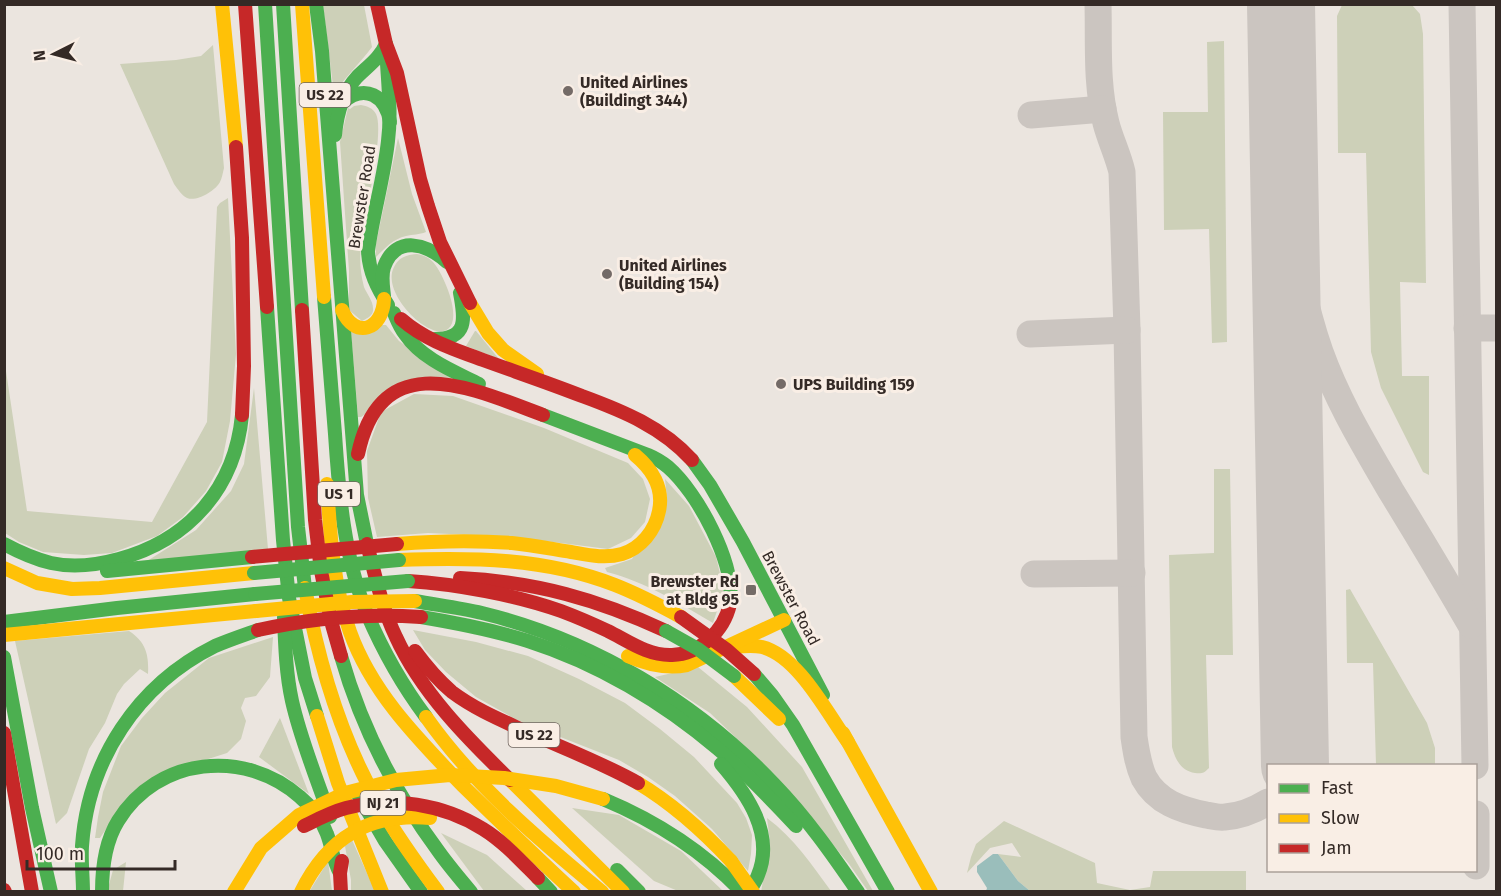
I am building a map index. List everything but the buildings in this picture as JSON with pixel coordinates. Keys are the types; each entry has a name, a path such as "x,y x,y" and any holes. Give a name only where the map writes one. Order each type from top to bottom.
{"main road":[{"path":"4,553 27,560 58,565 77,565 105,562 133,555 158,545 181,530 200,513 218,491 235,453 241,420 244,338 240,196 222,4"},
{"path":"245,4 289,598 305,678 333,770 382,891"},
{"path":"255,4 285,322"},
{"path":"265,4 299,544 305,594 314,640 333,705 361,772 396,834 438,891"},
{"path":"283,4 316,528 320,571 328,613 347,678 389,772 419,823 471,891"},
{"name":"US 1","path":"302,4 339,489 347,543 362,599 374,629 399,677 418,708 441,737 503,805 602,891"},
{"name":"US 22","path":"316,4 357,495 363,531 374,573 391,610 408,641 424,663 448,688 483,712 605,767 659,796 707,835 726,865 751,891"},
{"name":"Brewster Road","path":"376,4 386,44 397,73 414,157 440,242 479,320 497,344 556,386"},
{"path":"332,185 337,122 342,102 350,84 376,59 386,44"},
{"name":"Brewster Road","path":"386,44 390,122 368,251 372,277 384,299 394,313 413,330 430,339 638,419 680,448 700,470 715,493 769,589 848,742 932,891"},
{"path":"286,58 302,188 316,334 330,537 340,598 350,633 361,661 375,685 405,724 498,822 574,891"},
{"path":"342,102 357,93 369,93 381,99 387,107 390,122"},
{"path":"240,196 244,210 263,372 273,401"},
{"path":"342,310 346,320 353,326 370,327 375,324 383,311 383,278 392,254 409,246 420,245 431,248 445,260 456,275 463,308 463,323 458,333 448,339 430,339"},
{"path":"394,313 408,338 434,359 458,374 526,408"},
{"path":"357,495 357,461 361,442 366,425 378,405 395,392 415,384 429,382 464,388 526,408 653,458 668,467 690,492 716,540 728,573 731,597 725,620 717,632 705,642 685,652 671,655 656,654 642,649 574,616 533,602 444,584 408,581"},
{"path":"4,544 50,572 74,574 397,544 471,541 613,556 626,553 638,546 651,531 659,511 659,492 653,474 645,463 613,442"},
{"path":"283,540 285,647 289,687 298,723 337,838 342,864 339,873"},
{"path":"4,568 29,580 55,587 81,588 399,560 468,557 540,564 610,582 643,596 681,617 719,644 754,674 772,694 826,780 888,891"},
{"path":"374,573 395,637 413,669 433,696 485,755 623,891"},
{"path":"4,635 36,625 117,608 255,594 451,578 478,578 548,588 600,602 633,615 698,649 734,676 782,722 826,780"},
{"path":"415,601 471,610 544,632 613,663 664,693 709,725 769,778 817,832 858,891"},
{"path":"4,622 36,625 256,611 352,602 488,603 536,613 571,627 642,662 662,668 676,668 690,664 784,620"},
{"path":"83,891 81,842 86,810 96,773 121,726 156,685 185,663 216,645 258,630 330,617 377,615 421,617 489,629 550,648 615,679 677,717 721,751 797,828 848,891"},
{"path":"295,630 319,706 351,783 380,834 421,891"},
{"path":"720,650 743,645 758,646 776,652 795,668 848,742"},
{"path":"4,657 32,808 51,891"},
{"path":"433,696 639,891"},
{"path":"677,717 738,783 756,812 762,834 762,856 751,891"},
{"path":"4,733 32,891"},
{"path":"102,891 103,864 107,847 118,821 129,806 148,788 165,778 183,770 208,765 236,765 255,770 294,791 312,809 326,831 339,873 341,891"},
{"path":"235,891 249,862 266,841 302,813 322,802 368,786 406,778 430,776 506,778 581,792 603,799 664,828 698,851 726,865 742,891"},
{"name":"NJ 21","path":"235,891 266,855 286,837 309,822 352,807 388,803 424,806 468,821 491,835 551,891"},
{"path":"301,891 317,862 343,838 359,828 378,821 407,816 434,819 470,833 502,852 538,878"}],"green space":[{"path":"323,5 364,5 372,47 334,94"},
{"path":"1342,5 1412,5 1420,14 1423,34 1426,283 1400,282 1402,376 1429,376 1429,475 1423,472 1381,388 1371,352 1366,153 1338,153 1337,16"},
{"path":"1224,41 1227,342 1212,343 1209,229 1164,230 1163,112 1208,112 1207,42"},
{"path":"213,45 224,168 220,182 214,189 201,197 191,199 183,195 174,184 120,64 201,56"},
{"path":"361,105 373,110 378,122 374,167 360,255 362,279 372,303 373,313 362,321 349,310 349,271 340,142 348,108"},
{"path":"398,138 412,194 426,232 397,239 376,257 376,244"},
{"path":"228,198 236,354 230,421 222,462 206,491 183,517 157,536 112,553 84,555 43,552 19,542 5,533 4,349 27,511 152,522 207,422 217,207"},
{"path":"417,254 433,262 446,285 453,315 448,329 440,331 430,329 420,322 400,302 394,290 392,278 394,267 403,257"},
{"path":"386,325 399,341 455,381 420,378 358,417 351,331"},
{"path":"476,331 499,359 466,346"},
{"path":"254,388 268,549 144,563 196,530 231,491 244,464"},
{"path":"414,394 453,396 544,428 628,463 643,479 650,499 645,522 631,538 608,549 513,537 428,533 377,537 368,498 367,451 381,412"},
{"path":"1214,469 1230,469 1233,655 1206,655 1209,768 1203,773 1197,773 1182,767 1172,747 1169,555 1214,553"},
{"path":"665,479 689,506 716,557 724,590 713,623 662,594 635,581 607,572 605,568 632,559 667,499"},
{"path":"1350,589 1427,723 1435,748 1435,764 1376,764 1373,663 1347,663 1346,590"},
{"path":"413,630 476,642 528,656 625,703 694,757 737,803 752,835 748,871 712,829 675,796 619,760 517,720 476,697 446,672 425,650"},
{"path":"129,631 143,644 148,661 148,674 140,669 117,694 105,723 89,749 67,813 56,824 15,641"},
{"path":"273,637 270,677 256,696 245,698 241,708 246,721 241,739 227,753 205,760 121,807 100,838 95,838 103,792 121,746 142,718 165,693 209,658"},
{"path":"698,667 747,707 802,767 873,891 868,891 849,864 774,774 710,713 655,677"},
{"path":"280,718 309,794 259,757"},
{"path":"572,808 619,815 681,851 723,891 678,891 654,881"},
{"path":"767,818 794,843 831,891 761,892 770,842"},
{"path":"1004,821 1095,863 1097,883 1130,890 1150,887 1153,871 1246,871 1246,891 1030,891 1018,881 998,854 1021,857 1012,843 990,848 967,873 976,844"},
{"path":"441,833 487,855 527,891 484,891"},
{"path":"352,840 375,891 351,891 345,846"},
{"path":"328,861 332,891 309,892"},
{"path":"126,862 123,891 107,892 113,870"}],"water":[{"path":"993,854 998,854 1018,881 1030,891 986,891 987,888 977,872 977,866"}],"taxiway":[{"path":"1098,4 1101,94 1106,123 1122,172 1134,737 1140,768 1149,786 1156,793 1170,804 1188,810 1223,817 1248,812 1267,803"},
{"path":"1268,4 1282,39"},
{"path":"1462,4 1475,764"},
{"path":"1031,115 1103,109"},
{"path":"1285,201 1309,315 1320,352 1335,388 1371,457 1471,625"},
{"path":"1467,328 1496,328"},
{"path":"1030,334 1127,330"},
{"path":"1034,574 1132,573"}],"runway":[{"path":"1281,4 1295,764"}],"traffic: fast":[{"path":"265,4 298,527 305,588"},
{"path":"283,4 302,310"},
{"path":"316,4 322,51 357,495 367,544"},
{"path":"386,44 389,129 384,169 368,251 374,280 388,305"},
{"path":"335,135 344,97 352,83 377,58 386,44"},
{"path":"343,102 359,93 373,95 384,105 390,122"},
{"path":"384,296 382,278 384,267 396,250 412,245 421,247 447,262"},
{"path":"435,339 454,335 462,326 463,311 460,293"},
{"path":"324,297 341,502 353,570 367,614 380,641 401,680 426,717"},
{"path":"267,307 289,598 305,678 317,716"},
{"path":"394,313 403,332 420,351 439,364 479,384"},
{"path":"4,544 45,561 76,566 119,559 167,539 187,524 218,488 230,466 238,441 242,415"},
{"path":"543,415 648,455 668,467 680,479 702,511 721,550 727,569 730,604"},
{"path":"692,460 710,485 743,542 823,695"},
{"path":"107,571 252,557"},
{"path":"254,573 399,560"},
{"path":"255,594 408,581"},
{"path":"4,622 255,594"},
{"path":"415,601 482,613 563,640 603,657 677,701 744,754 774,784 808,823 858,892"},
{"path":"284,617 285,649 292,701 330,817"},
{"path":"421,617 502,633 554,650 604,672 652,700 697,732 738,767 796,826"},
{"path":"83,892 82,852 86,814 94,784 106,755 122,728 140,704 187,662 215,646 258,630"},
{"path":"666,631 698,649 734,676"},
{"path":"341,656 369,733 394,783 423,830 471,892"},
{"path":"4,657 32,808 51,892"},
{"path":"754,674 793,725 888,892"},
{"path":"721,764 749,801 761,830 762,860 749,892"},
{"path":"102,892 107,846 118,821 135,800 155,783 178,772 203,767 229,766 254,771 278,781 300,797 322,824 340,873"},
{"path":"356,791 385,841 421,892"},
{"path":"603,799 660,827 677,838 711,863 742,892"},
{"path":"617,870 639,892"},
{"path":"538,878 551,892"}],"traffic: slow":[{"path":"222,4 236,147"},
{"path":"302,4 324,297"},
{"path":"342,310 354,325 361,328 368,327 379,318 384,299"},
{"path":"470,303 488,333 503,350 537,374"},
{"path":"397,544 455,541 498,542 596,556 622,554 635,548 646,538 651,532 659,511 658,487 647,466 635,455"},
{"path":"327,484 331,540 344,614 359,654 371,675 398,714 429,750 462,785 574,892"},
{"path":"399,560 481,559 562,569 615,585 681,617"},
{"path":"4,568 37,583 72,589 254,573"},
{"path":"305,588 325,674 354,756 388,819 438,892"},
{"path":"256,611 352,602 415,601"},
{"path":"4,635 256,611"},
{"path":"628,656 657,665 672,667 687,665 784,620"},
{"path":"734,647 762,647 775,652 788,662 811,687 848,742"},
{"path":"734,676 779,719"},
{"path":"317,716 338,783 382,892"},
{"path":"426,717 465,766 508,810 602,892"},
{"path":"843,733 931,892"},
{"path":"234,892 261,848 299,815 345,793 396,780 450,775 504,778 556,786 603,799"},
{"path":"510,780 623,892"},
{"path":"638,783 687,819 731,861"},
{"path":"301,892 324,857 353,832 388,820 408,817 430,818"},
{"path":"731,861 753,892"}],"traffic: jam":[{"path":"245,4 267,307"},
{"path":"377,4 386,44 397,73 428,206 440,242 470,303"},
{"path":"236,147 242,238 244,366 242,415"},
{"path":"302,310 315,520 321,571 341,656"},
{"path":"401,319 420,333 450,348 627,414 668,438 692,460"},
{"path":"358,454 370,420 386,398 408,387 432,384 459,387 487,394 543,415"},
{"path":"367,544 387,615 418,677 446,713 510,780"},
{"path":"252,557 397,544"},
{"path":"460,578 515,583 566,594 591,601 666,631"},
{"path":"408,581 486,591 543,605 591,623 646,650 663,655 682,654 701,646 716,632 730,604"},
{"path":"258,630 299,622 339,618 421,617"},
{"path":"681,617 727,650 754,674"},
{"path":"415,651 442,683 467,702 638,783"},
{"path":"4,733 32,892"},
{"path":"304,826 335,812 363,804 399,803 434,808 468,820 491,834 538,878"},
{"path":"341,892 342,861"}],"place":[{"name":"United Airlines (Buildingt 344)","path":"568,91"},
{"name":"United Airlines (Building 154)","path":"607,274"},
{"name":"UPS Building 159","path":"781,384"},
{"name":"Brewster Rd at Bldg 95","path":"751,590"}]}
